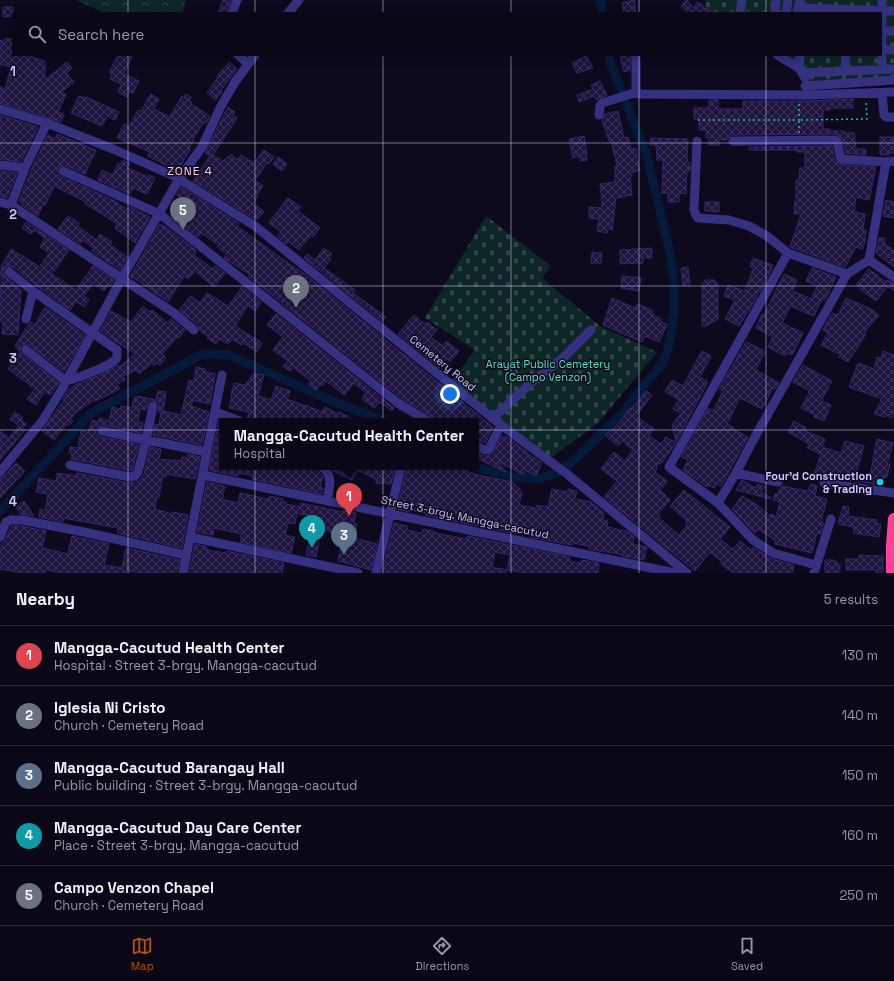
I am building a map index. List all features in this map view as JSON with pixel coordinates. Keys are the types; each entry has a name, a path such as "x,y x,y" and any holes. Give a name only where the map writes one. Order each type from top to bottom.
{"highway":[{"path":"892,573 894,519"}],"street":[{"path":"232,12 237,0"},
{"path":"289,12 299,0"},
{"path":"740,12 742,0"},
{"path":"775,12 776,0"},
{"path":"786,12 788,0"},
{"path":"882,0 882,10"},
{"path":"800,7 848,7 894,11"},
{"path":"882,31 894,31"},
{"path":"882,49 894,50"},
{"path":"239,56 248,64"},
{"path":"0,472 43,420 62,390 122,278 179,179 202,147 221,106 254,56"},
{"path":"779,56 789,58 801,70 805,78 805,86 809,95"},
{"path":"800,56 801,70"},
{"path":"845,71 846,56"},
{"path":"881,56 882,69"},
{"path":"635,93 636,58"},
{"path":"801,70 845,71 894,69"},
{"path":"805,86 894,80"},
{"path":"599,114 602,103 635,93 809,95 894,92"},
{"path":"882,93 884,115 886,117 894,117"},
{"name":"Cemetery Road","path":"0,109 47,123 113,148 179,179 255,226 501,425 567,474 687,573"},
{"path":"11,205 25,168 47,123"},
{"path":"718,503 847,274 870,260 890,162 841,159 837,141 835,140 734,141"},
{"path":"697,141 694,210 698,218 729,220 749,226 768,236 788,253 847,274"},
{"path":"0,165 25,168"},
{"path":"63,171 160,214 416,418"},
{"path":"0,202 11,205 174,312 194,330"},
{"path":"788,253 669,467 718,503 753,540 774,553 815,569 831,519"},
{"path":"870,260 894,277"},
{"path":"9,272 33,291 117,350 115,360 83,376 66,381"},
{"path":"26,319 33,291"},
{"path":"493,418 532,382 564,357 591,330"},
{"path":"26,350 66,381"},
{"path":"183,573 222,375"},
{"path":"70,465 130,478 135,476 138,472 153,406"},
{"path":"215,412 232,418"},
{"path":"479,447 485,450 489,449 501,425"},
{"path":"102,431 207,452"},
{"path":"326,470 331,480 327,502"},
{"path":"376,573 400,470"},
{"path":"736,473 778,482"},
{"name":"Street 3-brgy. Mangga-cacutud","path":"203,475 327,502 676,573"},
{"path":"824,483 894,493"},
{"path":"0,537 6,522 11,520 22,520 84,532 186,555"},
{"path":"190,537 333,571 358,573"}],"path":[{"path":"698,120 867,119 866,93"},
{"path":"799,95 799,140"}],"green space":[{"path":"76,0 186,0 182,12 103,12"},
{"path":"705,0 894,0 894,83 803,86 803,76 775,56 882,56 882,12 712,12 705,7"},
{"name":"Arayat Public Cemetery (Campo Venzon)","path":"486,216 551,266 542,278 600,326 657,352 597,424 549,459 451,382 475,350 425,318"}],"building":[{"path":"223,0 231,0 226,12 218,12"},
{"path":"634,0 636,12 624,12 622,3"},
{"path":"687,0 694,8 697,2 703,5 702,7 714,12 687,12 681,6"},
{"path":"3,7 13,7 12,16 3,17"},
{"path":"5,38 12,40 12,56 28,56 45,61 45,80 67,62 72,68 66,73 74,82 61,92 66,94 58,112 64,114 61,122 0,103 0,87 5,89 11,67 0,64 0,40 4,41"},
{"path":"118,56 132,57 124,74 139,81 133,93 129,92 127,97 118,92 121,84 110,79 112,74 109,73"},
{"path":"586,56 593,68 577,73 572,63"},
{"path":"620,56 631,56 630,70 624,72"},
{"path":"229,62 237,69 221,90 222,91 216,100 207,93 218,77 217,76"},
{"path":"600,81 607,95 596,100 594,96 579,102 577,95 593,89 591,85"},
{"path":"151,94 159,99 154,109 170,117 182,96 184,98 186,94 191,97 189,101 192,102 191,104 210,116 206,123 204,122 193,139 189,149 190,150 177,171 148,156 150,152 117,138 124,124 129,127 138,110 141,111"},
{"path":"79,96 86,97 119,112 115,120 107,116 102,126 71,113"},
{"path":"853,99 853,108 830,108 830,110 823,110 823,129 830,129 830,131 844,131 844,133 854,133 856,149 866,149 866,155 846,153 842,138 835,134 733,135 727,140 719,140 719,145 709,145 709,138 706,138 706,130 699,130 699,119 694,119 694,108 709,108 709,100 718,100 718,109 743,109 743,101"},
{"path":"228,107 235,112 233,115 237,118 213,155 223,161 231,154 237,160 241,155 254,163 264,150 274,157 269,164 267,163 255,180 263,186 256,196 258,197 253,203 264,212 258,219 255,219 193,181 210,156 205,153"},
{"path":"618,111 624,138 628,137 631,149 636,148 636,155 640,170 631,173 630,178 632,195 616,198 612,230 608,229 607,233 597,231 599,219 589,218 589,207 601,208 602,201 600,184 615,182 615,166 617,166 611,141 609,141 602,120 605,114"},
{"path":"0,115 38,127 21,162 0,159"},
{"path":"57,134 96,150 85,174 63,165 57,169 58,175 113,200 128,210 130,207 150,217 135,243 115,228 117,224 85,204 86,202 54,186 45,205 43,204 38,216 22,205 23,204 19,201 31,170 48,135 55,139"},
{"path":"584,136 587,160 580,161 580,156 573,158 569,139"},
{"path":"880,137 894,137 894,153 889,153 889,155 880,155"},
{"path":"651,138 688,139 687,162 690,163 690,171 687,171 686,194 679,193 679,202 668,202 668,193 662,193 663,160 657,160 656,145 650,145"},
{"path":"832,146 835,160 838,164 876,167 869,200 856,197 854,212 865,214 863,230 866,230 865,243 862,249 856,247 845,267 790,247 801,214 794,214 796,201 796,180 799,180 800,168 805,168 805,152 796,152 796,150 749,150 749,147"},
{"path":"278,157 287,164 282,171 273,164"},
{"path":"123,160 130,163 128,168 148,177 149,175 155,178 147,194 133,188 130,194 98,180 102,170 113,175 118,163 121,164"},
{"path":"0,171 17,173 7,198 0,196"},
{"path":"181,187 239,223 237,226 301,271 493,427 485,443 479,441 479,418 432,418 402,399 248,276 249,274 224,258 227,254 217,247 219,245 201,233 198,237 176,219 178,216 179,217 188,201 177,195"},
{"path":"288,198 301,207 298,211 320,228 313,237 311,235 299,250 288,241 286,244 277,236 281,232 269,223"},
{"path":"886,200 894,202 894,218 883,216"},
{"path":"705,202 719,202 719,212 705,211"},
{"path":"68,216 79,223 77,226 97,240 100,234 112,242 110,245 127,257 120,270 92,251 94,248 82,240 80,244 58,229"},
{"path":"26,222 69,250 52,274 76,290 93,266 114,280 111,286 108,285 104,291 93,283 84,296 89,300 84,307 76,301 70,310 13,267 6,267 3,271 4,275 21,290 18,335 2,334 3,321 0,321 0,296 2,276 0,276 2,265 11,249 40,267 49,253 40,247 45,238 34,230 31,234 22,228"},
{"path":"160,224 192,247 196,251 194,255 213,269 215,266 225,273 214,287 195,271 188,279 184,276 168,302 134,278 130,277"},
{"path":"879,238 885,238 884,243 894,251 894,267 876,253"},
{"path":"324,248 332,254 328,257 331,259 324,268 355,290 353,293 386,317 382,321 304,258 307,254 315,260"},
{"path":"652,248 652,258 643,258 643,263 620,264 620,250"},
{"path":"592,252 602,253 601,263 591,263"},
{"path":"753,258 773,265 760,292 758,291 756,299 739,326 725,319 735,300 724,296 728,285 745,291 753,268 750,267"},
{"path":"688,267 690,285 683,285 681,268"},
{"path":"812,268 836,277 825,300 822,299 814,316 790,306 782,323 803,333 792,355 787,353 785,356 768,347 773,337 756,328 784,274 797,280 793,291 811,299 817,286 806,281"},
{"path":"869,269 886,282 887,280 894,283 894,291 888,286 876,301 865,293 856,285"},
{"path":"622,276 641,278 639,291 621,288"},
{"path":"705,280 715,280 715,283 718,283 718,319 706,326 702,326 702,283 705,283"},
{"path":"242,287 261,302 255,311 248,305 235,326 262,343 257,352 243,343 242,345 232,339 228,344 219,339 216,344 200,331 198,325 179,310 191,296 200,303 207,293 228,306"},
{"path":"612,298 635,308 637,304 645,307 653,311 652,314 662,319 661,322 667,324 659,342 645,336 642,342 603,325"},
{"path":"846,298 871,309 879,315 864,333 866,334 848,362 839,357 841,355 821,345 828,333 823,330 832,313 838,315"},
{"path":"143,306 150,312 152,310 168,323 171,319 185,330 179,338 177,337 162,354 166,358 160,365 157,363 154,366 152,363 139,374 136,370 123,376 125,380 117,384 120,389 95,401 94,400 76,412 71,419 73,421 69,425 66,425 54,440 42,431 64,400 63,399 68,390 75,385 102,374 118,365 119,367 135,354 100,331 111,311 131,322"},
{"path":"45,307 85,335 64,372 29,345 23,345 20,352 15,346 28,325 31,322 35,325"},
{"path":"276,314 394,408 392,411 380,402 374,408 362,399 366,393 354,383 344,395 326,381 322,386 320,384 316,390 308,384 311,381 293,367 290,371 283,366 288,361 273,350 283,337 267,325"},
{"path":"414,315 425,324 427,322 437,330 431,337 443,346 446,341 459,351 450,362 447,359 440,368 398,334"},
{"path":"746,342 765,351 756,370 779,383 775,389 773,388 762,409 740,398 739,399 727,424 748,437 721,486 716,484 714,488 708,485 707,487 683,470 688,460 681,457 708,408 713,411 723,391 719,389"},
{"path":"702,351 711,356 700,377 708,382 676,442 672,425 681,413 673,409 679,400 665,391 672,380 683,386"},
{"path":"883,351 894,355 894,414 892,418 886,415 885,417 874,414 882,399 849,387 858,363 874,369 877,357 881,358"},
{"path":"20,352 59,383 50,395 45,391 36,405 27,399 35,389 8,369"},
{"path":"803,365 832,381 821,401 831,405 824,421 814,417 815,415 801,408 810,391 793,382"},
{"path":"196,367 205,369 205,372 215,374 210,404 193,400 191,406 209,412 202,445 153,435 155,424 159,425 161,412 158,412 159,404 151,400 148,402 146,410 140,409 138,422 143,423 141,433 103,425 96,429 96,433 100,437 139,444 132,471 71,459 72,453 69,453 70,447 78,448 81,431 88,432 92,420 98,422 100,418 109,421 112,407 120,409 121,406 132,408 134,397 137,396 156,400 158,391 166,392 163,411 181,415 189,380 194,381"},
{"path":"254,373 264,375 258,396 271,400 276,386 290,391 287,399 322,412 325,407 338,414 339,412 351,418 247,418 249,412 229,408 234,383 245,385"},
{"path":"646,391 652,395 636,416 654,429 649,436 661,444 666,437 676,443 661,464 659,463 656,467 657,469 655,472 667,481 660,490 670,500 658,514 660,516 659,518 679,535 687,525 685,523 687,521 670,506 684,490 730,527 720,539 733,549 740,541 751,550 753,547 770,558 794,565 792,573 733,573 721,564 722,562 710,552 695,571 604,497 617,481 601,469 614,452 625,461 633,450 622,441 618,446 605,435 617,426"},
{"path":"15,412 23,418 21,420 26,424 23,428 25,430 0,460 0,431 9,438 19,426 10,419"},
{"path":"219,420 219,470 317,470 323,477 320,487 323,488 322,494 252,479 253,476 239,473 238,476 209,470"},
{"path":"794,421 806,428 805,431 825,439 822,447 841,453 845,441 864,446 856,473 870,476 877,439 893,443 887,464 890,464 887,477 884,477 882,485 825,477 819,480 813,478 821,454 807,448 809,444 788,432"},
{"path":"502,436 507,437 542,463 536,476 526,471 524,475 498,462 506,472 479,459 479,454 486,456 493,453"},
{"path":"150,447 161,449 159,459 181,461 182,457 187,458 187,454 200,457 195,479 166,474 166,477 163,476 159,497 157,497 155,509 172,514 172,512 188,515 182,548 117,533 118,528 63,518 63,522 39,517 40,509 45,510 48,494 36,492 39,478 56,481 57,473 76,476 77,473 129,483 136,482 140,480 144,474"},
{"path":"16,463 25,471 0,498 0,478 4,476"},
{"path":"332,470 357,470 352,480"},
{"path":"357,470 394,470 391,484 376,483 376,479"},
{"path":"406,470 469,470 468,472 478,475 513,482 522,492 519,505 536,508 537,505 548,507 552,489 568,492 568,489 577,491 575,499 591,502 604,513 603,520 608,521 607,527 627,531 634,537 633,544 647,547 644,560 589,549 589,546 573,543 572,545 530,537 531,532 513,529 512,533 425,515 426,513 409,510 409,512 397,509"},
{"path":"742,480 755,488 758,484 765,487 761,492 771,498 736,490"},
{"path":"207,482 225,486 222,499 238,503 240,493 268,499 270,496 283,499 282,501 286,502 286,504 301,507 301,503 343,512 343,510 356,513 354,523 357,524 355,538 377,544 371,570 338,561 341,545 339,545 341,534 314,529 317,518 297,513 295,524 288,523 285,535 295,537 291,553 240,542 242,534 214,528 213,535 197,532"},
{"path":"811,484 817,486 815,496 827,499 821,522 824,523 820,534 817,533 812,553 775,544 776,541 758,529 755,533 732,509 742,496 759,506 770,516 772,514 776,517 780,502 773,500 775,494 778,494 782,486 808,491"},
{"path":"24,501 34,516 20,514 16,507"},
{"path":"843,506 849,507 848,516 877,520 876,523 881,524 879,537 853,533 854,527 838,524"},
{"path":"394,523 407,526 407,530 422,533 423,529 466,539 467,536 570,557 569,561 581,563 582,560 599,563 598,573 524,573 507,570 506,573 382,573","holes":["495,552 510,555 507,570 492,567"]},
{"path":"12,526 21,526 46,531 42,548 68,554 72,536 109,544 104,565 122,568 126,548 180,560 177,572 139,573 129,571 129,573 61,573 46,570 45,573 22,573 0,569 0,552 2,543 4,542"},
{"path":"309,540 319,542 316,557 306,555"},
{"path":"195,544 207,547 207,550 225,553 226,551 284,563 282,573 189,573"},
{"path":"859,555 883,556 883,573 876,573 876,570 846,570 846,559 859,559"},
{"path":"825,560 834,560 840,565 840,572 825,573"}],"waterway":[{"path":"600,0 602,12"},
{"path":"479,468 514,477 539,479 557,473 571,463 621,415 664,361 670,342 674,312 674,282 670,253 647,156 610,62 609,56"},
{"path":"0,511 91,413 203,354 229,355 337,403 377,418"}],"place":[{"name":"Campo Venzon Chapel","path":"183,230"},
{"name":"Iglesia Ni Cristo","path":"296,308"},
{"name":"Four'd Construction & Trading","path":"880,482"},
{"name":"Mangga-Cacutud Health Center","path":"349,516"},
{"name":"Mangga-Cacutud Day Care Center","path":"312,548"},
{"name":"Mangga-Cacutud Barangay Hall","path":"344,555"}],"district":[{"name":"ZONE 4","path":"190,171"}]}
